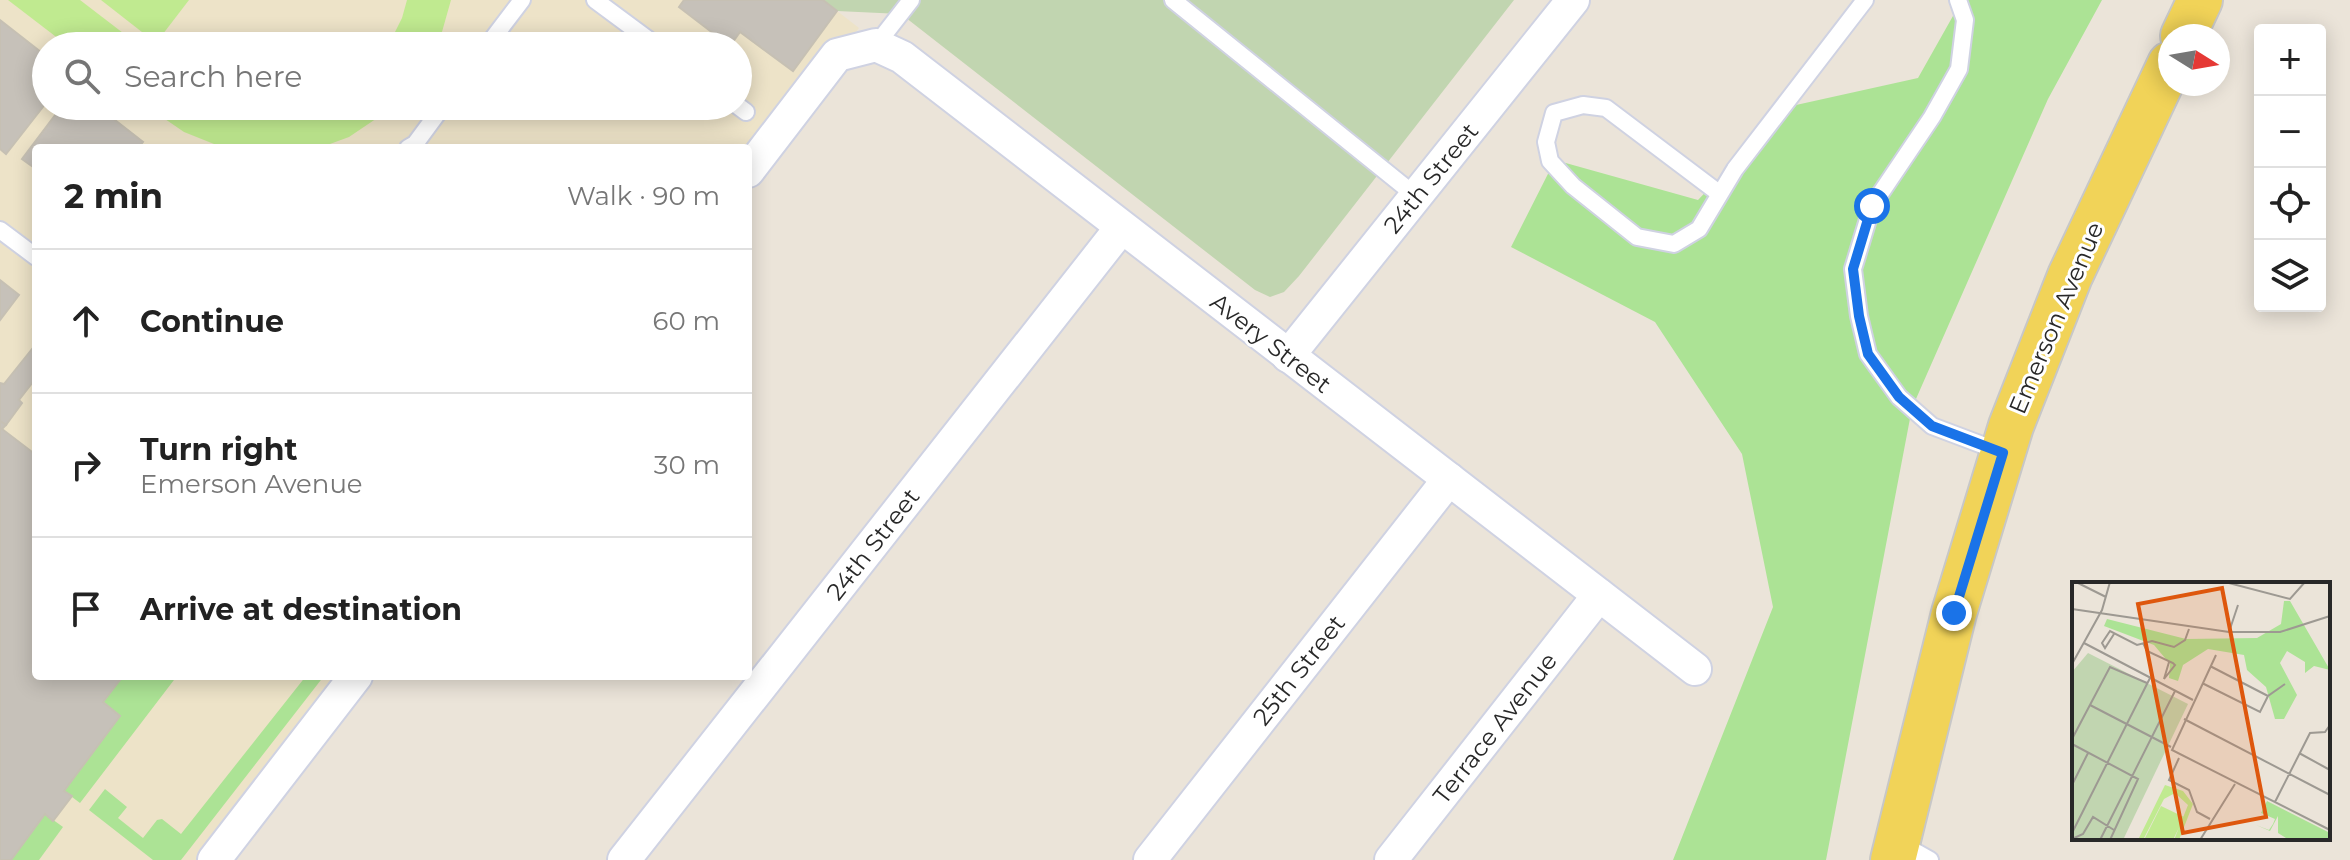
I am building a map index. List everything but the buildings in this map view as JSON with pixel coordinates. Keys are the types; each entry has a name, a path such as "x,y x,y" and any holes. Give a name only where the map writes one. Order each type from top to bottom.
{"main road":[{"path":"2189,24 2200,0"},
{"name":"Emerson Avenue","path":"1907,854 1954,613 2003,453 2070,276 2158,89"}],"street":[{"name":"24th Street","path":"1288,356 1573,0"},
{"path":"752,166 837,55 876,45"},
{"name":"Avery Street","path":"876,45 902,57 1695,669"},
{"name":"24th Street","path":"624,860 1121,228"},
{"name":"25th Street","path":"1150,860 1449,479"},
{"name":"Terrace Avenue","path":"1391,860 1599,595"},
{"path":"214,860 353,680"}],"lane":[{"path":"498,32 522,0"},
{"path":"595,0 638,32"},
{"path":"876,45 911,0"},
{"path":"1173,0 1416,196"},
{"path":"1720,194 1606,108 1583,105 1554,113 1546,142 1550,161 1573,186 1637,237 1674,244 1699,229 1743,158 1865,0"},
{"path":"1958,0 1965,20 1959,69 1932,117 1872,206 1853,269 1868,354 1899,397 1932,426 2003,453"},
{"path":"415,144 433,120"},
{"path":"0,230 32,254"}],"shaded area":[{"path":"0,0 823,0 859,28 752,166 752,144 32,144 32,680 353,680 214,860 0,860"}],"green space":[{"path":"8,0 80,0 122,32 50,32"},
{"path":"101,0 189,0 164,32 142,32"},
{"path":"407,0 451,0 442,32 395,32"},
{"path":"823,0 1514,0 1299,276 1284,292 1270,297 1255,290 901,14 837,11"},
{"path":"1962,0 2102,0 2048,99 1912,408 1826,860 1673,860 1773,607 1742,454 1655,322 1511,247 1555,160 1698,200 1787,107 1918,78"},
{"path":"166,120 374,120 349,137 330,144 214,144 184,132"},
{"path":"120,680 174,680 80,803 64,791 120,716 103,702"},
{"path":"303,680 321,680 181,860 153,860 89,810 105,789 127,807 118,818 143,838 157,820 162,819 181,834"},
{"path":"45,814 63,827 39,860 11,860"}],"route":[{"path":"1872,206 1853,269 1868,354 1899,397 1932,426 2003,453 1954,613"}]}
